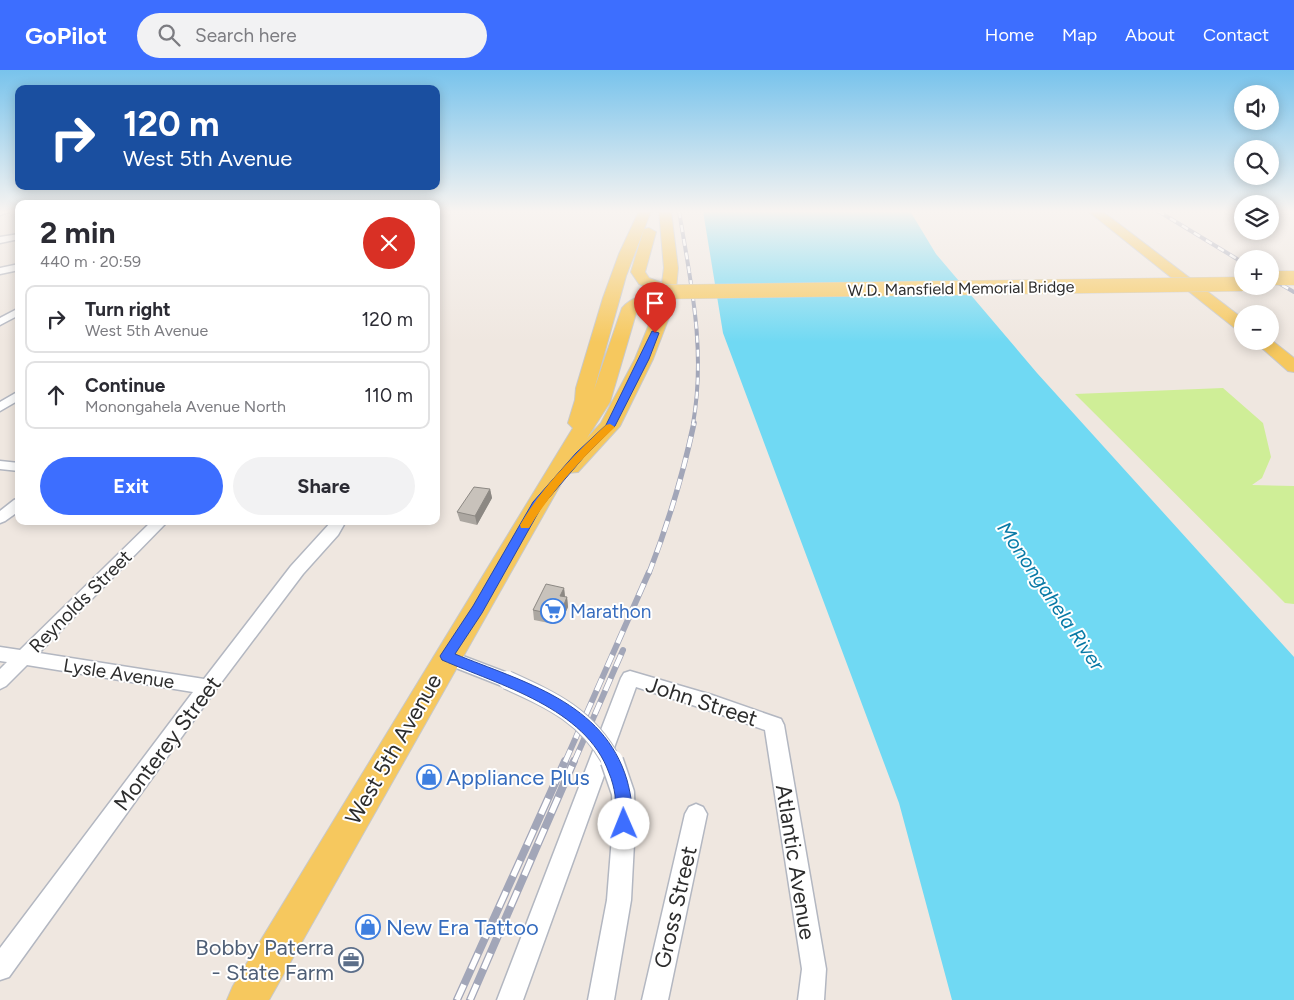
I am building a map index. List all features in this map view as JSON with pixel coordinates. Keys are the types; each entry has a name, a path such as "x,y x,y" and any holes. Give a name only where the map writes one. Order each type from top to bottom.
{"main road":[{"path":"585,400 585,388 610,303 627,254"},
{"path":"634,254 627,277 629,282 636,288 658,291 679,290"},
{"path":"643,254 638,272 640,277 658,291"},
{"path":"537,504 580,455 610,426 644,359 668,299 671,268 670,254"},
{"path":"1148,254 1234,320"},
{"path":"1279,277 1294,276"},
{"name":"W.D. Mansfield Memorial Bridge","path":"679,290 1234,277"},
{"name":"W.D. Mansfield Memorial Bridge","path":"679,290 1234,284"},
{"path":"1279,284 1294,284"},
{"path":"570,448 585,400 597,374 616,311 623,303 658,291"},
{"path":"570,448 600,402 630,308 658,291"},
{"path":"1273,350 1294,367"},
{"name":"West 5th Avenue","path":"247,1000 570,448"}],"street":[{"path":"0,271 15,268"},
{"path":"0,322 15,313"},
{"path":"0,407 15,398"},
{"path":"0,465 15,467"},
{"path":"0,518 15,506"},
{"name":"Reynolds Street","path":"0,681 157,525"},
{"name":"Monterey Street","path":"0,968 208,687 297,570 337,525"},
{"name":"Lysle Avenue","path":"0,654 208,687"},
{"path":"447,656 553,701 575,716 595,736 608,753 623,793 624,824 619,900 601,1000"},
{"name":"John Street","path":"510,1000 630,678 712,703 774,725"},
{"name":"Atlantic Avenue","path":"774,725 814,969 811,1000"},
{"name":"Gross Street","path":"655,1000 696,814"}],"green space":[{"path":"1223,388 1263,423 1271,457 1262,478 1252,485 1294,486 1294,604 1285,603 1075,394"}],"water":[{"name":"Monongahela River","path":"710,254 936,254 1037,373 1294,657 1294,1000 952,1000 899,803 723,333"}],"building":[{"path":"474,487 490,489 475,516 457,512"},
{"path":"546,584 564,588 560,596 567,597 563,607 556,606 552,614 533,610"}],"railway":[{"path":"686,254 697,343 697,397 693,424"},
{"path":"1229,254 1234,257"},
{"path":"1279,283 1294,292"},
{"path":"649,573 674,499 694,423"},
{"path":"565,762 649,572"},
{"path":"574,762 623,650"},
{"path":"457,1000 565,761"},
{"path":"470,1000 574,761"}],"slow traffic":[{"path":"525,525 537,504 580,455 610,427"}],"place":[{"name":"Marathon","path":"553,611"},
{"name":"Appliance Plus","path":"429,777"},
{"name":"New Era Tattoo","path":"368,927"},
{"name":"Bobby Paterra - State Farm","path":"351,960"}],"route":[{"path":"624,824 623,793 608,753 595,736 575,716 553,701 447,656 470,622 537,504 580,455 610,426 655,333"}]}
